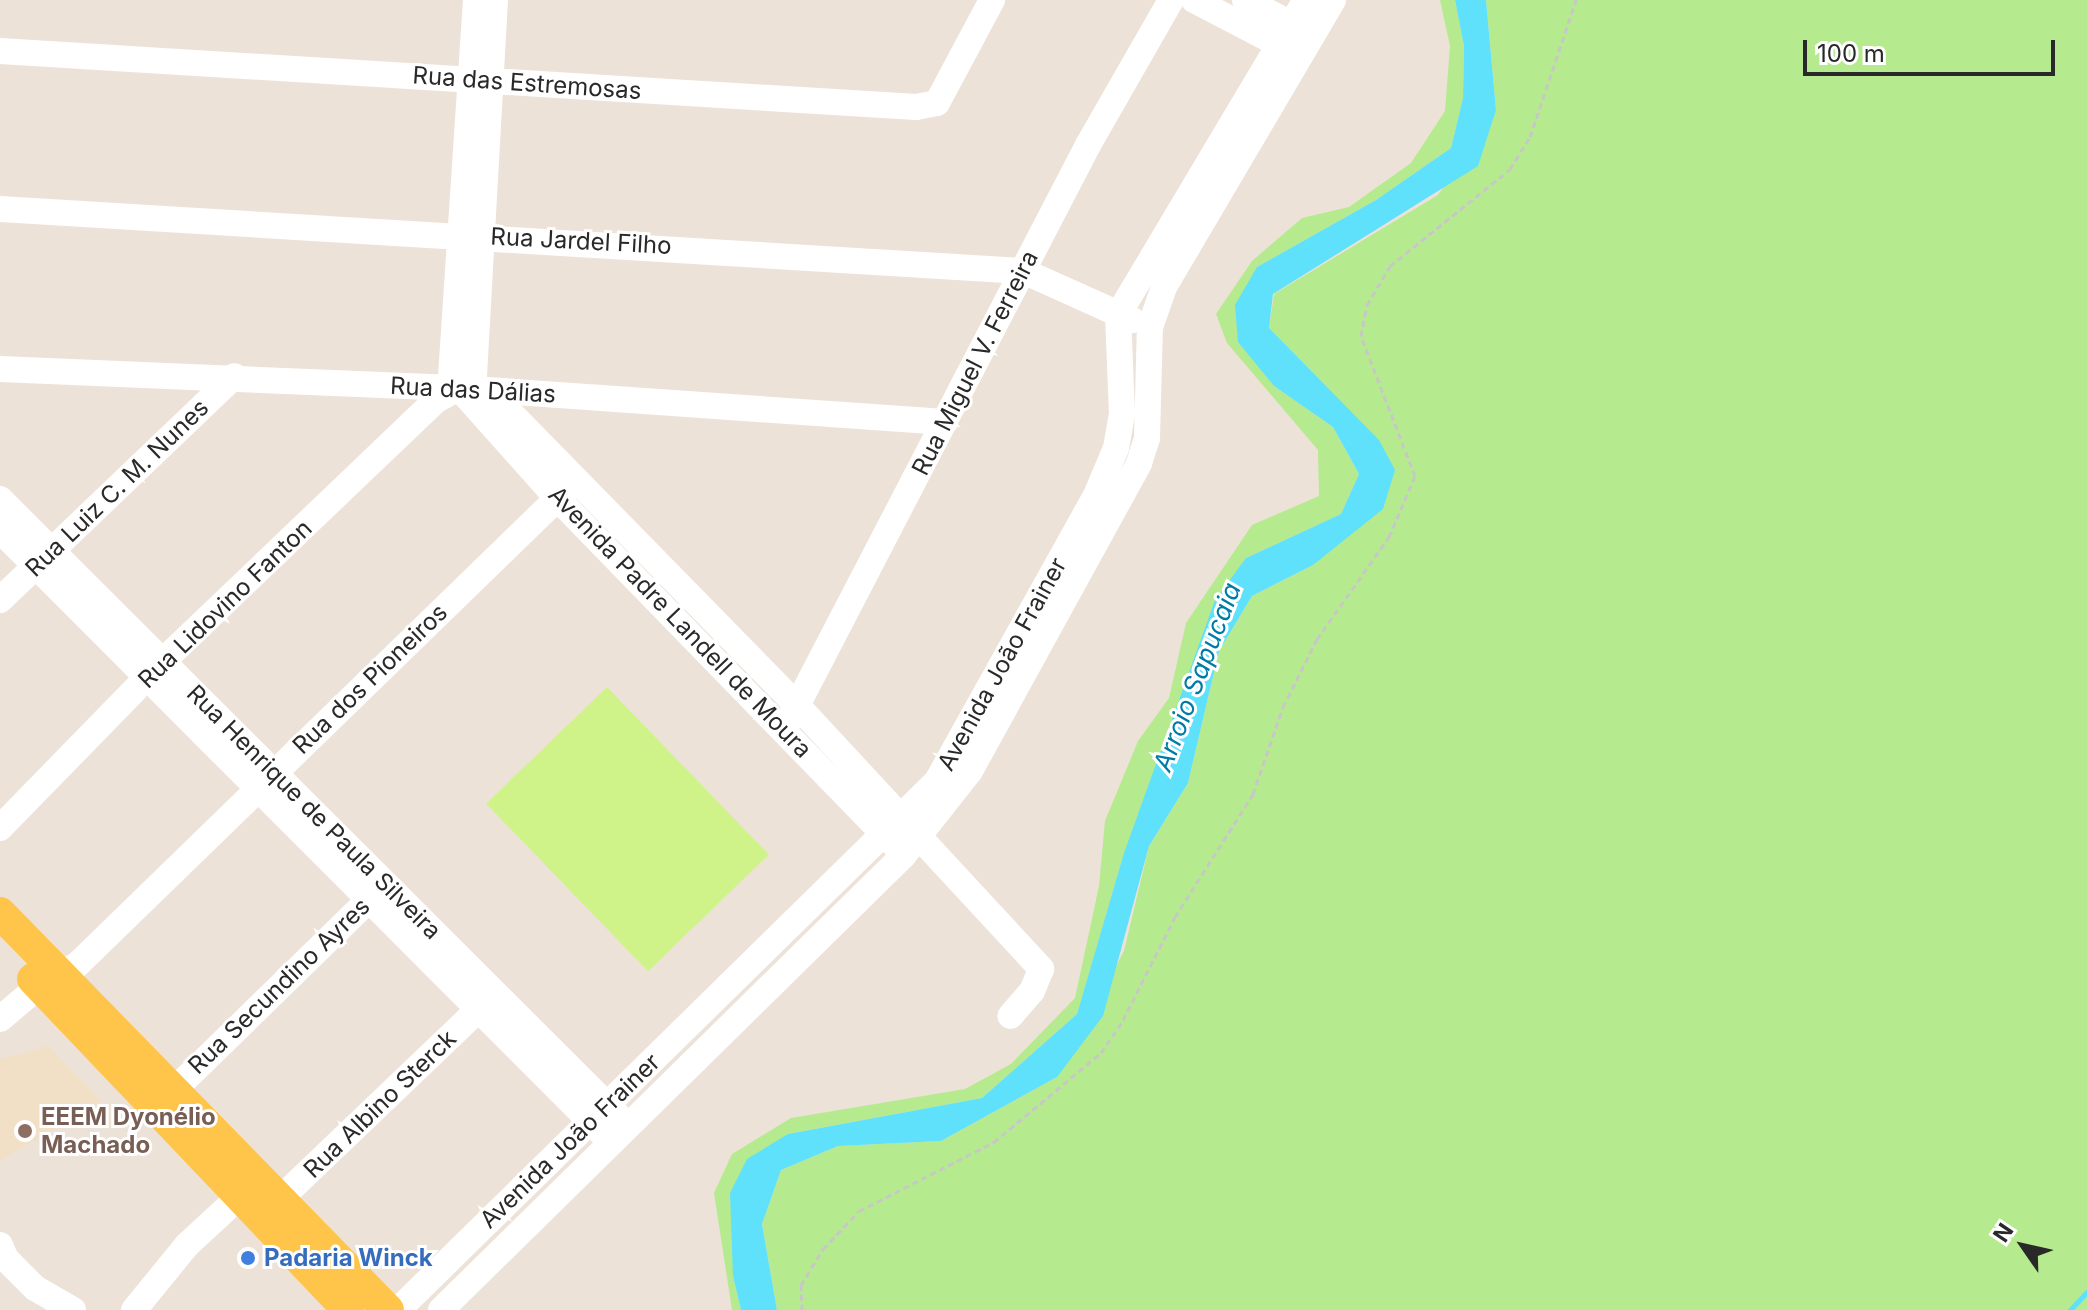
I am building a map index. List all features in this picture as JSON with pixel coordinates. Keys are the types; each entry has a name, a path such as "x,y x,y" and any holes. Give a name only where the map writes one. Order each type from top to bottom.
{"main road":[{"path":"0,913 50,981 260,1192 388,1310"},
{"path":"0,945 50,981 174,1090 260,1192 348,1310"}],"street":[{"path":"476,0 482,80"},
{"path":"465,389 482,80 495,0"},
{"name":"Rua das Estremosas","path":"0,51 916,107 937,103 992,0"},
{"name":"Rua Miguel V. Ferreira","path":"786,729 796,704 1023,271 1171,0"},
{"path":"1194,0 1286,33"},
{"path":"1245,0 1310,48"},
{"path":"1118,315 1306,0"},
{"name":"Avenida João Frainer","path":"455,1305 620,1135 903,856 922,836 970,771 1139,463 1147,438 1150,327 1164,287 1310,48 1333,0"},
{"name":"Rua Jardel Filho","path":"0,209 473,234 1023,271 1150,327"},
{"name":"Avenida João Frainer","path":"398,1310 894,826 956,754 1116,448 1122,414 1118,315"},
{"name":"Rua das Dálias","path":"0,369 234,376 945,422"},
{"name":"Rua Luiz C. M. Nunes","path":"0,600 234,376"},
{"name":"Avenida Padre Landell de Moura","path":"465,389 496,398 566,490 786,729 894,826 922,836 1041,969 1032,991 1010,1016"},
{"name":"Rua Lidovino Fanton","path":"0,828 155,670 435,401 465,389"},
{"name":"Avenida Padre Landell de Moura","path":"566,490 796,704 894,826 903,856"},
{"name":"Rua dos Pioneiros","path":"0,1019 50,981 266,780 566,490"},
{"name":"Rua Henrique de Paula Silveira","path":"0,499 44,558 620,1135"},
{"name":"Rua Henrique de Paula Silveira","path":"0,530 44,558"},
{"name":"Rua Henrique de Paula Silveira","path":"377,891 479,1009 598,1112"},
{"name":"Rua Secundino Ayres","path":"174,1090 377,891"},
{"name":"Rua Albino Sterck","path":"134,1310 187,1245 260,1192 479,1009"},
{"path":"0,1245 6,1259 35,1288 73,1310"}],"path":[{"path":"802,1310 801,1285 823,1249 859,1211 994,1142 1101,1053 1123,1020 1175,917 1253,794 1283,707 1317,639 1389,537 1415,476 1361,336 1367,305 1390,266 1510,169 1530,137 1576,0"}],"shaded area":[{"name":"EEEM Dyonélio Machado","path":"48,1046 101,1101 0,1161 0,1059"}],"green space":[{"path":"1440,0 1455,0 1464,46 1463,98 1451,148 1376,200 1257,267 1274,386 1333,427 1359,474 1341,514 1246,558 1124,854 1077,1014 982,1098 788,1134 733,1276 741,1310 732,1310 714,1193 732,1154 791,1118 965,1089 1011,1064 1075,998 1099,886 1105,821 1138,741 1169,698 1186,623 1252,525 1319,496 1318,450 1227,343 1216,314 1252,261 1302,218 1349,207 1411,163 1445,111 1450,46"},
{"path":"1486,0 2087,0 2087,1310 777,1310 762,1224 781,1170 838,1146 941,1141 1057,1077 1124,951 1149,846 1188,783 1219,651 1252,596 1313,565 1395,471 1378,440 1269,328 1274,294 1438,195 1496,110"},
{"path":"607,687 769,855 648,971 486,804"}],"water":[{"name":"Arroio Sapucaia","path":"1455,0 1486,0 1496,110 1478,166 1273,294 1269,328 1379,440 1395,470 1383,509 1313,565 1252,596 1219,651 1188,783 1149,846 1103,1016 1057,1077 941,1141 838,1146 781,1170 762,1224 777,1310 741,1310 733,1276 730,1193 747,1159 788,1134 982,1098 1077,1014 1124,853 1215,600 1246,558 1341,514 1359,474 1333,427 1274,386 1238,342 1235,305 1257,267 1376,200 1451,148 1463,98 1464,46"}],"waterway":[{"path":"2070,1310 2087,1292"}],"place":[{"name":"EEEM Dyonélio Machado","path":"25,1131"},
{"name":"Padaria Winck","path":"248,1258"}]}
